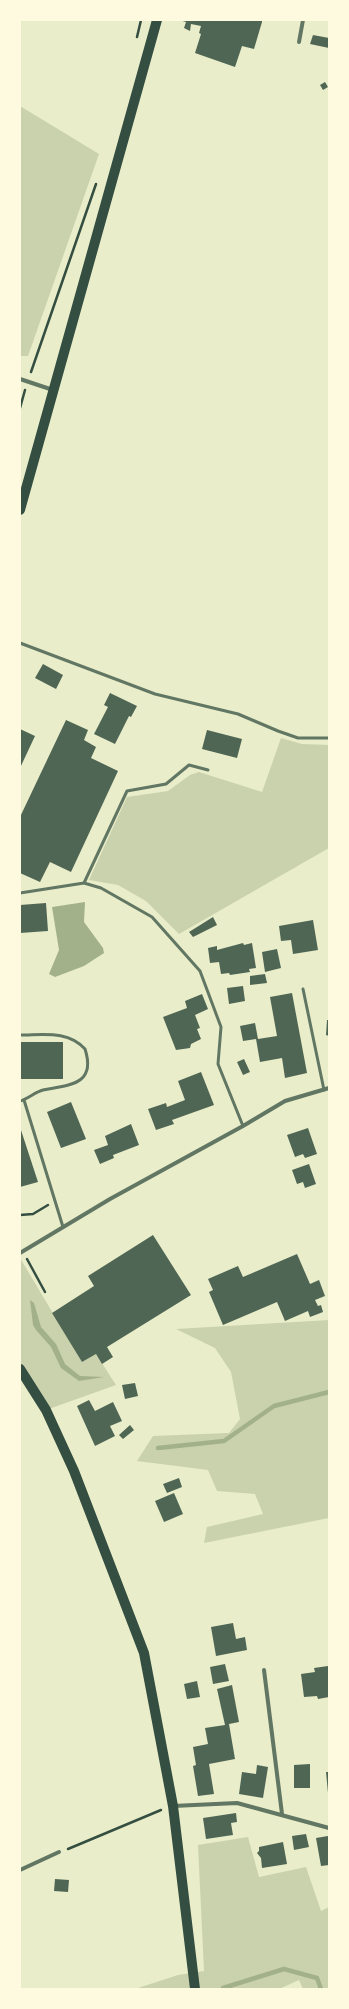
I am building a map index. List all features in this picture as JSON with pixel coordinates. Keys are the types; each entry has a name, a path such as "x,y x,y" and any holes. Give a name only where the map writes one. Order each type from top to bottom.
{"main road":[{"path":"20,510 157,20"},
{"path":"20,1369 46,1410 74,1471 98,1529 144,1654 173,1806 195,1989"}],"street":[{"path":"300,42 303,20"},
{"path":"20,379 53,390"},
{"path":"21,1252 285,1101 329,1088"},
{"path":"264,1670 282,1814"},
{"path":"173,1806 237,1803 329,1828"},
{"path":"20,1870 59,1852"}],"lane":[{"path":"20,643 154,694 238,714 298,738 329,738"},
{"path":"84,884 127,791 166,784 189,765 208,770"},
{"path":"20,893 84,884 101,888 152,917 200,971 221,1027 218,1064 243,1126"},
{"path":"303,990 324,1090"},
{"path":"20,1035 67,1036 79,1042 85,1049 88,1056 86,1071 76,1083 41,1091 22,1101 63,1227"}],"path":[{"path":"136,40 142,20"},
{"path":"20,408 96,183"},
{"path":"20,1215 33,1214 55,1201"},
{"path":"21,1252 45,1292"},
{"path":"59,1852 173,1806"}],"shaded area":[{"path":"20,106 99,154 28,356 20,356"},
{"path":"281,738 302,744 329,745 329,848 179,934 146,901 118,885 89,880 127,797 168,791 190,775 199,772 262,792"},
{"path":"85,902 84,922 103,948 104,953 84,966 55,977 49,974 59,950 52,907"},
{"path":"20,1258 82,1362 96,1354 116,1385 46,1410 20,1369"},
{"path":"30,1300 34,1303 41,1327 56,1344 65,1364 80,1376 104,1377 79,1381 61,1368 51,1347 33,1325"},
{"path":"329,1320 329,1518 204,1543 207,1527 263,1514 255,1494 217,1491 208,1470 137,1461 153,1436 229,1433 240,1419 231,1372 215,1348 176,1329"},
{"path":"248,1837 259,1877 306,1867 321,1911 329,1907 329,1989 303,1989 299,1980 279,1989 135,1989 178,1975 204,1971 198,1845"}],"building":[{"path":"179,20 262,20 262,22 254,49 242,46 235,67 195,53 201,34 199,33 201,26 191,24 190,31 184,28 186,22"},
{"path":"313,35 329,38 329,48 310,44"},
{"path":"325,82 328,87 323,90 320,85"},
{"path":"43,664 63,675 56,689 35,678"},
{"path":"110,693 137,706 131,717 129,716 115,744 94,734 108,707 104,705"},
{"path":"66,720 88,730 84,740 96,747 91,758 118,771 71,872 50,862 40,882 20,873 20,817"},
{"path":"20,729 35,736 20,768"},
{"path":"207,730 242,739 237,758 202,749"},
{"path":"46,903 48,931 20,933 20,905"},
{"path":"213,917 217,925 193,937 189,932"},
{"path":"313,920 318,950 293,954 291,940 281,941 279,926"},
{"path":"243,943 244,945 252,943 256,968 249,969 250,972 230,975 229,973 221,974 219,962 210,963 208,948 217,946 217,950"},
{"path":"277,949 281,968 265,972 262,952"},
{"path":"265,974 267,983 250,985 250,976"},
{"path":"243,986 245,1001 229,1004 227,988"},
{"path":"292,993 307,1073 285,1078 282,1058 260,1062 256,1039 243,1041 240,1026 255,1023 258,1039 277,1036 270,997"},
{"path":"202,994 208,1009 195,1015 200,1028 197,1029 201,1039 191,1044 190,1048 176,1050 163,1017 187,1008 185,1001"},
{"path":"327,1020 329,1020 329,1036 326,1035"},
{"path":"20,1042 63,1042 63,1079 20,1079"},
{"path":"244,1059 250,1072 243,1075 237,1062"},
{"path":"201,1072 214,1105 172,1120 174,1124 156,1130 148,1109 166,1103 167,1107 185,1100 178,1081"},
{"path":"71,1102 86,1139 61,1148 47,1112"},
{"path":"131,1124 139,1145 113,1155 114,1158 100,1164 94,1150 108,1145 105,1136"},
{"path":"20,1127 38,1182 20,1187"},
{"path":"308,1128 317,1154 305,1158 303,1154 295,1157 287,1135"},
{"path":"309,1164 316,1184 305,1188 303,1182 297,1184 292,1170"},
{"path":"153,1235 191,1295 107,1347 113,1357 102,1364 96,1354 82,1362 52,1313 94,1286 88,1276"},
{"path":"297,1254 310,1284 319,1280 325,1296 315,1300 318,1306 321,1305 323,1312 310,1317 308,1311 285,1321 277,1302 223,1325 209,1292 213,1290 208,1279 238,1266 243,1277"},
{"path":"135,1383 138,1396 125,1399 122,1385"},
{"path":"89,1400 95,1411 113,1402 122,1421 110,1426 115,1436 95,1446 77,1406"},
{"path":"130,1425 134,1430 123,1439 119,1435"},
{"path":"179,1478 182,1487 167,1493 163,1484"},
{"path":"174,1493 183,1514 164,1522 155,1501"},
{"path":"233,1623 236,1639 245,1637 247,1650 216,1656 211,1627"},
{"path":"225,1664 229,1681 213,1684 210,1667"},
{"path":"328,1666 329,1697 318,1699 317,1696 304,1697 301,1674 315,1672 314,1668"},
{"path":"197,1681 200,1697 187,1699 184,1684"},
{"path":"232,1685 239,1722 229,1724 235,1759 209,1764 214,1794 198,1796 193,1766 196,1765 193,1747 208,1744 205,1728 225,1725 217,1689"},
{"path":"310,1764 310,1788 294,1788 294,1765"},
{"path":"257,1765 268,1767 263,1798 239,1794 242,1772 256,1774"},
{"path":"326,1772 329,1772 329,1793 328,1793"},
{"path":"236,1813 237,1822 231,1823 233,1835 206,1839 203,1818"},
{"path":"306,1834 309,1847 294,1850 292,1836"},
{"path":"328,1836 329,1865 321,1866 316,1838"},
{"path":"283,1842 287,1864 262,1868 261,1858 257,1853 259,1851 259,1847"},
{"path":"55,1879 69,1880 68,1892 54,1891"}],"waterway":[{"path":"158,1448 224,1441 274,1406 329,1392"},
{"path":"223,1988 284,1969 317,1978 321,1989"}]}
